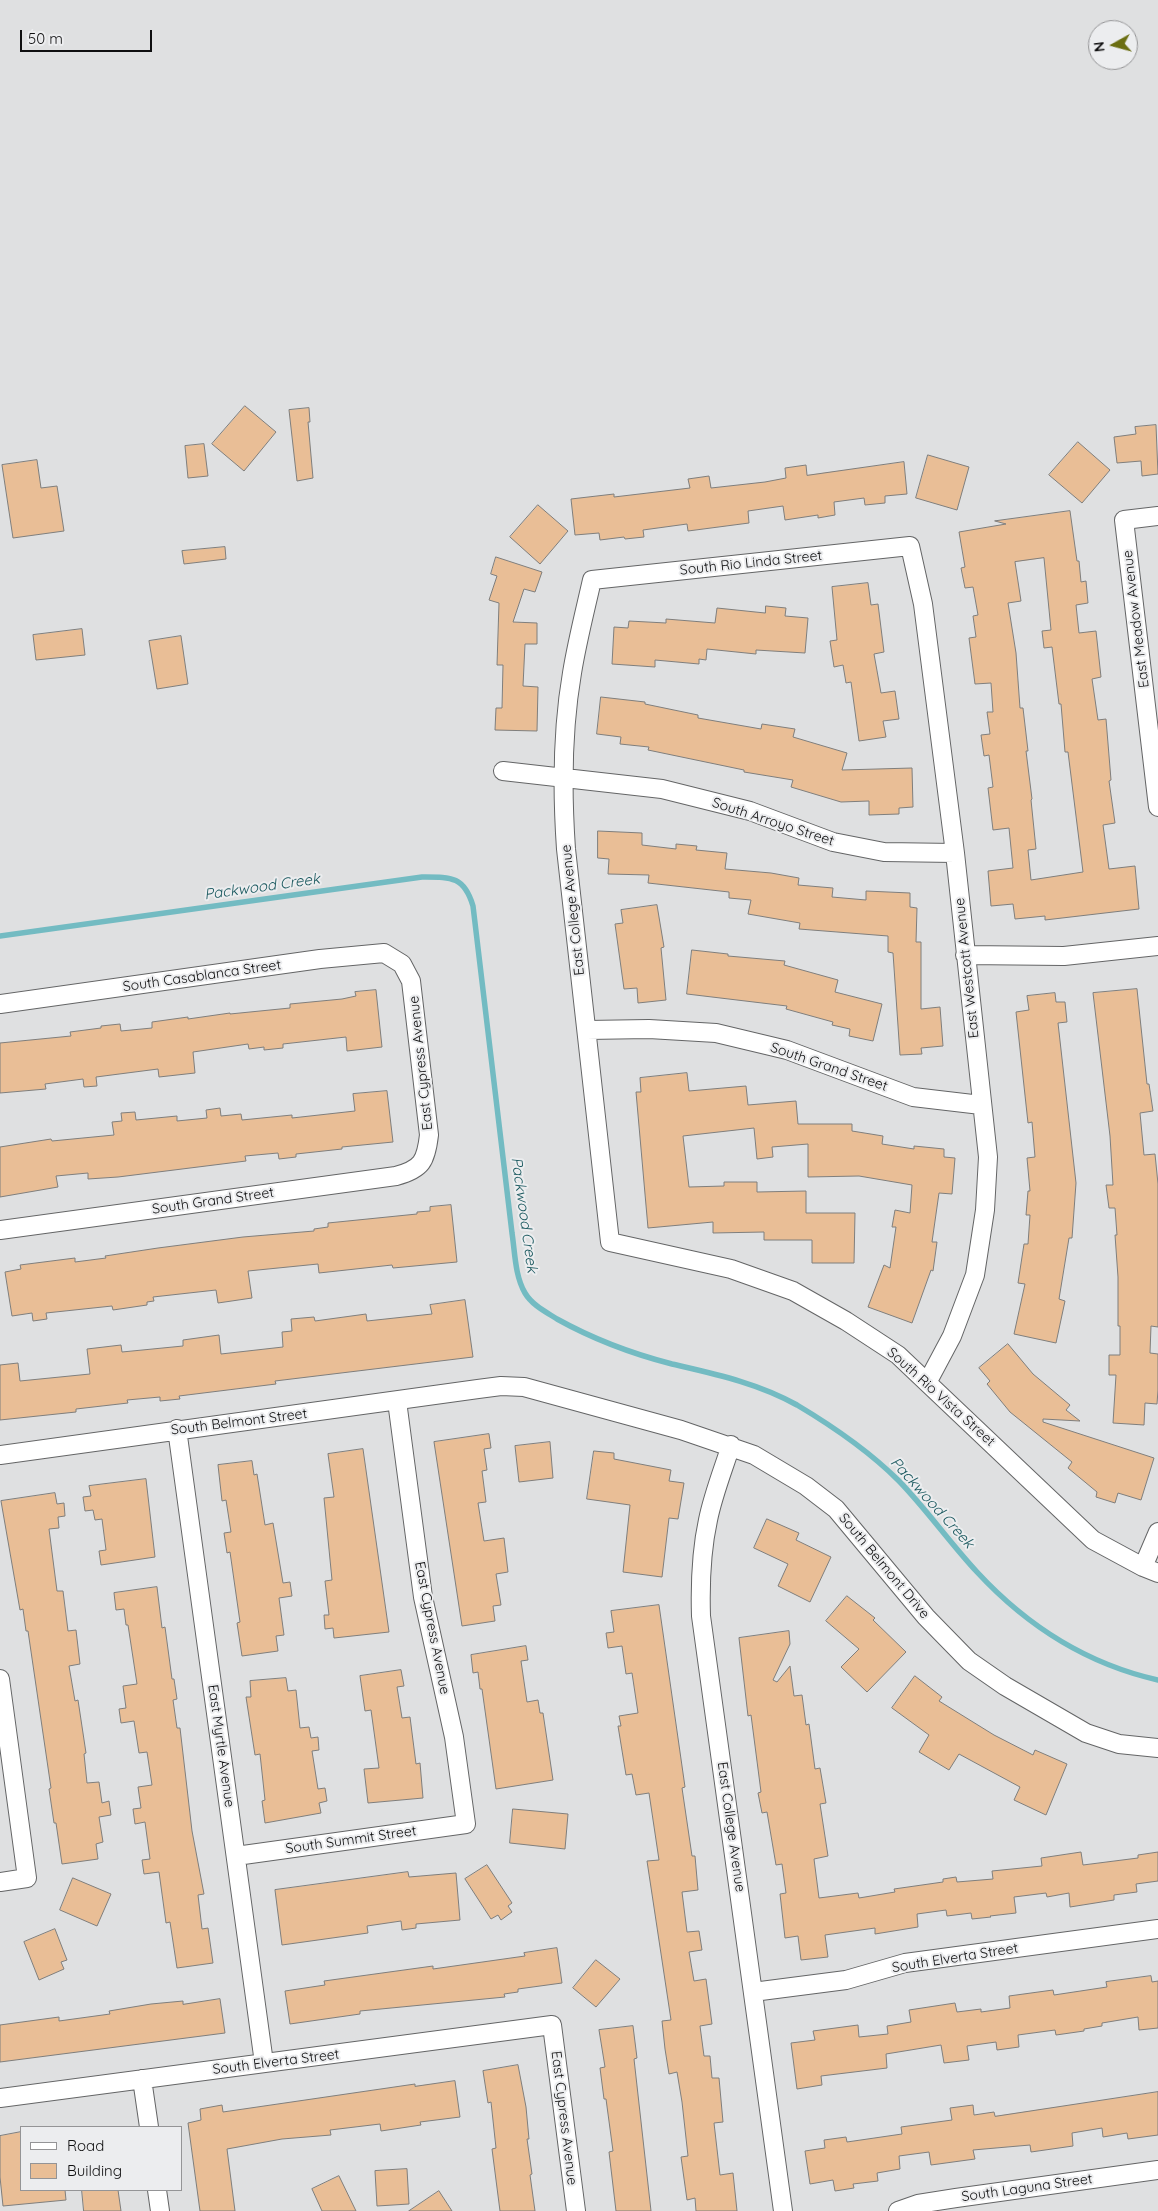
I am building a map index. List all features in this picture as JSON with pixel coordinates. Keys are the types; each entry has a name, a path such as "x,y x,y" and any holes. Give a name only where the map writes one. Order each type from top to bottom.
{"street":[{"name":"East Meadow Avenue","path":"1158,516 1124,520 1158,807"},
{"name":"South Rio Linda Street","path":"592,580 910,546"},
{"name":"East Westcott Avenue","path":"910,546 923,604 955,853 988,1158 985,1210 975,1276 952,1336 928,1381"},
{"name":"East College Avenue","path":"592,580 572,674 563,777 566,849 610,1242"},
{"name":"South Arroyo Street","path":"503,770 662,788 750,811 832,842 884,852 955,853"},
{"path":"965,955 1064,956 1158,946"},
{"name":"South Casablanca Street","path":"0,1004 320,959 384,953 402,964"},
{"name":"East Cypress Avenue","path":"402,964 412,981 429,1135 427,1151 422,1164"},
{"name":"South Grand Street","path":"587,1030 649,1029 716,1033 787,1050 912,1097 981,1105"},
{"name":"South Grand Street","path":"0,1230 396,1176 411,1172 422,1164"},
{"name":"South Rio Vista Street","path":"610,1242 731,1269 793,1291 846,1320 898,1355 928,1381 1093,1540 1150,1570"},
{"name":"South Belmont Drive","path":"478,1389 501,1386 524,1387 731,1445 754,1455 806,1486 836,1509 926,1617 969,1661 1005,1686 1086,1732 1119,1744 1158,1748"},
{"name":"South Belmont Street","path":"0,1455 478,1389"},
{"name":"East Cypress Avenue","path":"397,1401 423,1597 454,1737 466,1824"},
{"name":"East Myrtle Avenue","path":"177,1430 264,2063"},
{"name":"East College Avenue","path":"731,1445 708,1518 700,1579 701,1616 783,2211"},
{"path":"1150,1570 1158,1532"},
{"path":"0,1679 27,1878 0,1882"},
{"name":"South Summit Street","path":"236,1856 466,1824"},
{"name":"South Elverta Street","path":"753,1992 846,1980 905,1964 1158,1929"},
{"name":"East Cypress Avenue","path":"552,2025 576,2211"},
{"name":"South Elverta Street","path":"0,2098 552,2025"},
{"path":"142,2079 149,2126"},
{"name":"South Laguna Street","path":"898,2211 918,2204 947,2199 1158,2170"},
{"path":"157,2191 160,2211"}],"building":[{"path":"245,406 276,432 244,471 212,444"},
{"path":"309,408 310,422 308,422 313,478 297,481 289,410"},
{"path":"1156,425 1158,474 1142,476 1141,461 1117,463 1114,437 1136,434 1135,427"},
{"path":"1078,442 1110,470 1082,503 1049,475"},
{"path":"204,444 208,476 188,478 185,446"},
{"path":"928,455 969,467 957,510 916,498"},
{"path":"37,460 41,488 57,486 64,531 13,538 2,465"},
{"path":"904,462 907,494 885,496 885,503 865,505 864,498 834,502 835,515 818,518 818,515 785,520 783,506 748,511 749,523 688,531 687,524 643,530 644,537 625,539 624,537 600,540 599,533 575,535 571,499 614,494 614,497 690,488 688,479 709,476 711,488 765,482 786,478 785,468 806,465 807,475"},
{"path":"538,505 568,531 540,564 510,537"},
{"path":"1070,511 1081,582 1086,581 1088,603 1076,605 1079,633 1096,631 1101,677 1092,679 1098,720 1106,719 1111,780 1109,781 1115,823 1103,825 1109,869 1135,866 1139,909 1045,920 1045,916 1015,919 1013,904 991,906 988,871 1013,868 1009,828 993,830 988,788 993,787 989,755 984,756 981,735 990,734 987,712 993,712 991,683 975,684 969,638 976,637 973,616 978,615 973,587 965,588 961,568 965,567 959,532 1006,524 995,521","holes":["1044,558 1051,630 1042,631 1044,648 1052,647 1059,704 1061,704 1065,752 1068,752 1083,872 1031,880 1028,850 1036,849 1032,799 1023,708 1020,708 1016,653 1008,603 1021,601 1015,562"]},
{"path":"225,547 226,559 184,564 182,551"},
{"path":"496,557 542,572 535,592 524,589 513,622 537,623 537,644 525,644 523,686 538,687 537,731 495,730 496,708 502,708 503,665 497,665 499,603 489,600 497,576 491,574"},
{"path":"868,583 871,605 878,604 884,652 874,654 881,693 895,691 899,719 883,721 886,737 859,741 851,682 846,683 843,665 834,667 830,641 837,640 832,587"},
{"path":"766,606 786,608 785,616 808,618 805,653 756,650 756,654 707,649 706,660 699,659 699,664 655,660 655,667 612,664 614,627 628,628 629,621 666,623 666,619 715,623 717,608 765,613"},
{"path":"82,629 85,655 36,660 33,635"},
{"path":"181,636 188,684 157,689 149,641"},
{"path":"601,697 645,702 645,704 698,715 698,718 761,729 762,724 795,729 793,737 847,753 842,770 912,768 913,807 899,808 899,814 869,815 869,801 841,802 791,787 793,780 744,772 744,770 648,750 649,747 620,744 621,737 597,734"},
{"path":"598,831 642,833 642,845 676,849 676,844 697,846 696,850 727,853 725,869 771,873 799,878 798,885 833,888 832,897 866,900 866,891 910,893 910,907 917,908 916,942 921,942 921,1009 940,1007 943,1046 921,1048 922,1054 900,1055 893,953 888,952 888,936 799,929 800,923 748,914 751,900 729,898 729,892 648,883 649,875 608,874 609,859 598,858"},
{"path":"657,905 664,947 661,948 666,1000 638,1003 637,988 624,989 615,924 623,923 621,910"},
{"path":"692,950 728,954 728,956 785,961 784,965 838,980 835,992 882,1004 873,1041 849,1036 850,1029 832,1025 833,1022 786,1009 787,1006 687,994"},
{"path":"1137,989 1147,1084 1149,1084 1153,1111 1140,1113 1144,1155 1155,1154 1158,1184 1158,1327 1151,1326 1150,1353 1158,1354 1158,1390 1157,1404 1145,1403 1144,1425 1113,1423 1116,1375 1109,1375 1109,1355 1120,1355 1115,1235 1117,1235 1115,1208 1109,1208 1106,1185 1113,1185 1110,1136 1093,993"},
{"path":"376,990 382,1047 347,1051 346,1037 283,1044 283,1048 264,1050 264,1047 249,1049 248,1044 193,1052 195,1073 159,1077 158,1069 96,1077 97,1086 84,1087 83,1079 45,1084 46,1089 0,1093 0,1043 71,1036 70,1032 120,1024 121,1031 152,1028 152,1022 290,1008 290,1004 342,999 356,996 355,992"},
{"path":"1055,993 1056,1002 1065,1002 1067,1022 1058,1023 1076,1183 1072,1238 1069,1238 1059,1299 1065,1301 1056,1343 1014,1334 1025,1284 1018,1283 1024,1244 1028,1244 1030,1215 1026,1215 1028,1191 1030,1191 1027,1158 1035,1157 1032,1122 1028,1123 1016,1012 1029,1010 1027,996"},
{"path":"687,1073 689,1091 746,1086 748,1105 796,1101 798,1124 852,1124 852,1131 883,1136 882,1144 914,1149 914,1146 944,1149 944,1157 955,1158 952,1194 939,1193 932,1242 937,1242 933,1271 931,1270 912,1323 868,1307 884,1265 890,1268 896,1227 892,1227 895,1210 910,1213 912,1185 859,1176 808,1177 808,1144 772,1147 773,1157 757,1159 754,1128 683,1136 689,1187 724,1186 724,1182 757,1182 757,1192 806,1191 806,1213 855,1213 854,1263 812,1263 812,1240 764,1240 764,1232 713,1233 713,1222 648,1228 636,1092 641,1092 640,1078"},
{"path":"387,1091 393,1142 342,1147 342,1149 296,1154 296,1157 279,1159 278,1153 245,1156 246,1161 118,1177 88,1179 88,1173 56,1176 58,1187 0,1197 0,1147 51,1139 52,1141 114,1135 112,1122 122,1121 121,1113 135,1112 136,1120 177,1116 177,1121 207,1118 206,1110 220,1108 221,1116 241,1114 242,1120 292,1115 292,1118 355,1111 353,1094"},
{"path":"451,1205 457,1262 393,1268 392,1265 319,1273 318,1264 248,1271 252,1298 218,1303 216,1290 153,1297 154,1301 147,1302 147,1305 113,1310 112,1306 46,1313 47,1319 33,1321 32,1313 12,1316 5,1272 21,1269 20,1265 75,1258 75,1262 158,1248 243,1237 314,1231 314,1229 328,1227 328,1223 417,1214 417,1212 430,1211 430,1207"},
{"path":"465,1300 473,1357 275,1381 276,1384 179,1396 180,1399 160,1401 160,1397 127,1400 128,1403 76,1409 76,1412 0,1420 0,1365 18,1363 20,1381 90,1374 87,1349 121,1345 122,1352 183,1346 183,1340 219,1335 221,1354 283,1347 282,1332 292,1331 291,1319 314,1317 315,1321 366,1314 367,1321 432,1314 430,1305"},
{"path":"1008,1344 1033,1374 1070,1405 1066,1410 1080,1421 1043,1419 1043,1422 1154,1458 1141,1500 1118,1493 1115,1503 1096,1497 1097,1492 1068,1468 1072,1462 1010,1412 987,1384 990,1381 979,1368"},
{"path":"489,1434 491,1448 484,1449 487,1470 482,1471 486,1502 478,1503 484,1541 504,1538 508,1572 496,1574 501,1605 493,1606 495,1621 462,1626 434,1442"},
{"path":"550,1442 553,1478 519,1482 515,1446"},
{"path":"363,1449 389,1632 334,1638 333,1628 325,1629 324,1615 329,1615 325,1581 332,1580 324,1498 334,1497 328,1454"},
{"path":"594,1451 614,1453 614,1459 671,1470 669,1481 684,1483 678,1519 669,1518 662,1577 623,1572 630,1505 587,1499"},
{"path":"252,1461 254,1475 257,1474 265,1525 273,1523 283,1583 290,1582 292,1596 279,1598 284,1635 276,1636 278,1651 242,1656 237,1623 240,1622 230,1552 227,1553 224,1533 231,1532 226,1500 222,1501 218,1465"},
{"path":"146,1479 155,1557 101,1565 99,1551 106,1550 102,1519 95,1520 93,1510 85,1511 83,1497 91,1496 89,1486"},
{"path":"55,1493 57,1504 64,1503 65,1516 58,1517 59,1528 49,1529 57,1591 63,1591 68,1631 76,1630 80,1664 69,1666 75,1701 78,1700 86,1753 84,1754 87,1783 99,1782 102,1803 109,1801 111,1815 99,1817 103,1842 96,1844 98,1859 62,1864 49,1789 51,1788 28,1631 26,1631 23,1609 20,1610 1,1501"},
{"path":"767,1519 799,1533 796,1540 831,1557 810,1602 778,1586 788,1564 754,1548"},
{"path":"157,1587 162,1628 165,1627 172,1679 174,1679 177,1699 173,1700 177,1728 180,1728 192,1831 204,1894 198,1895 202,1929 208,1928 213,1963 177,1968 170,1922 166,1923 159,1872 144,1874 142,1860 150,1859 145,1822 135,1824 133,1809 141,1808 138,1787 152,1785 147,1752 139,1753 134,1721 121,1723 119,1709 126,1708 123,1686 137,1684 124,1609 116,1610 114,1593"},
{"path":"847,1596 875,1618 873,1620 906,1652 867,1692 841,1667 859,1649 826,1621"},
{"path":"659,1605 685,1787 682,1788 692,1856 695,1856 698,1890 682,1892 687,1932 699,1931 702,1950 689,1952 694,1981 706,1979 712,2024 700,2026 704,2056 710,2056 712,2078 719,2078 723,2122 714,2123 720,2175 733,2173 737,2211 696,2211 695,2198 687,2200 681,2157 688,2156 682,2102 677,2072 669,2074 665,2049 662,2021 671,2020 647,1861 659,1860 649,1793 636,1795 632,1774 626,1775 618,1726 621,1726 619,1716 638,1713 632,1673 626,1674 622,1646 608,1648 606,1633 614,1632 611,1611"},
{"path":"789,1631 790,1644 773,1680 777,1682 790,1666 794,1696 802,1695 806,1725 809,1724 815,1769 820,1768 826,1803 820,1804 828,1856 814,1859 819,1898 858,1893 859,1898 895,1892 894,1889 943,1882 943,1879 956,1877 957,1882 993,1879 992,1871 1042,1866 1041,1858 1081,1852 1083,1865 1138,1858 1138,1855 1158,1852 1158,1881 1136,1884 1137,1892 1114,1895 1114,1900 1070,1907 1069,1893 1047,1897 1046,1893 1014,1897 1016,1913 972,1919 971,1913 947,1916 946,1910 917,1914 918,1927 875,1934 875,1928 825,1935 828,1957 801,1960 798,1936 785,1938 780,1894 786,1893 782,1864 776,1865 767,1812 762,1813 758,1793 761,1792 751,1715 748,1716 739,1638"},
{"path":"526,1646 528,1660 521,1661 527,1702 538,1700 540,1713 543,1713 553,1780 496,1789 482,1689 480,1689 478,1672 473,1673 471,1655"},
{"path":"401,1670 404,1686 397,1687 402,1718 410,1717 416,1764 420,1763 423,1798 368,1803 364,1769 379,1768 371,1710 365,1711 360,1676"},
{"path":"915,1676 942,1697 939,1701 994,1735 1033,1755 1035,1750 1067,1764 1046,1815 1014,1800 1020,1787 959,1754 949,1770 919,1752 929,1735 892,1708"},
{"path":"286,1678 288,1691 296,1690 300,1728 309,1727 311,1738 318,1737 319,1750 312,1751 318,1789 325,1788 327,1801 319,1803 321,1813 265,1823 262,1801 265,1800 260,1754 255,1755 246,1697 251,1697 250,1681"},
{"path":"513,1809 568,1814 565,1849 510,1843"},
{"path":"487,1865 512,1903 508,1906 512,1912 501,1920 498,1915 491,1919 465,1879"},
{"path":"408,1872 409,1877 456,1873 460,1920 416,1924 416,1928 402,1930 401,1921 367,1926 368,1933 282,1945 275,1890"},
{"path":"73,1878 111,1894 97,1926 60,1910"},
{"path":"55,1929 67,1960 61,1962 64,1969 39,1980 24,1942"},
{"path":"557,1948 562,1983 518,1989 518,1992 504,1994 505,1997 360,2011 360,2014 290,2024 285,1991 325,1985 324,1981 433,1966 433,1969 525,1956 524,1953"},
{"path":"596,1960 620,1979 596,2007 573,1988"},
{"path":"1151,1976 1152,1982 1158,1981 1158,2028 1139,2030 1138,2017 1102,2023 1102,2026 1084,2029 1084,2031 1056,2035 1055,2030 1018,2035 1019,2047 997,2050 996,2042 967,2046 969,2060 944,2063 941,2045 886,2054 887,2068 821,2076 822,2085 797,2089 791,2043 815,2040 813,2031 858,2025 859,2037 888,2034 887,2026 911,2022 909,2010 955,2003 957,2012 981,2009 981,2012 1010,2008 1009,1996 1053,1990 1054,1995 1107,1987 1106,1982"},
{"path":"220,1999 225,2033 0,2062 0,2025 59,2017 59,2021 110,2014 109,2011 151,2004 183,2001 183,2004"},
{"path":"633,2026 637,2058 634,2059 651,2211 616,2211 609,2152 613,2151 600,2068 605,2067 599,2030"},
{"path":"518,2065 526,2107 529,2139 527,2139 532,2174 530,2175 535,2211 500,2211 492,2149 496,2148 491,2102 488,2103 483,2071"},
{"path":"455,2081 460,2117 420,2122 421,2125 381,2131 380,2124 330,2130 331,2135 282,2139 227,2149 235,2211 200,2211 188,2123 201,2120 200,2109 222,2105 223,2112 415,2084 415,2086"},
{"path":"1158,2092 1158,2135 1128,2139 1127,2133 1103,2137 1102,2128 1072,2133 1073,2146 1031,2152 1030,2145 973,2150 975,2159 931,2165 929,2152 899,2156 900,2169 877,2173 878,2181 853,2184 854,2188 835,2191 833,2180 810,2184 805,2151 825,2148 824,2140 846,2137 847,2142 902,2134 901,2127 952,2120 950,2108 973,2105 974,2115 994,2112 995,2116"},
{"path":"20,2132 20,2191 65,2191 66,2200 3,2206 0,2177 0,2136"},
{"path":"407,2169 409,2204 377,2206 375,2171"},
{"path":"339,2176 356,2211 322,2211 312,2189"},
{"path":"82,2191 118,2191 121,2211 84,2211"},
{"path":"439,2191 452,2211 409,2211"}],"waterway":[{"name":"Packwood Creek","path":"0,936 422,877 441,877 455,880 465,889 473,906 516,1264 519,1279 531,1301 557,1319 628,1351 752,1385 782,1397 811,1413 851,1440 888,1470 977,1572 1016,1609 1059,1640 1082,1653 1132,1673 1158,1680"}]}
